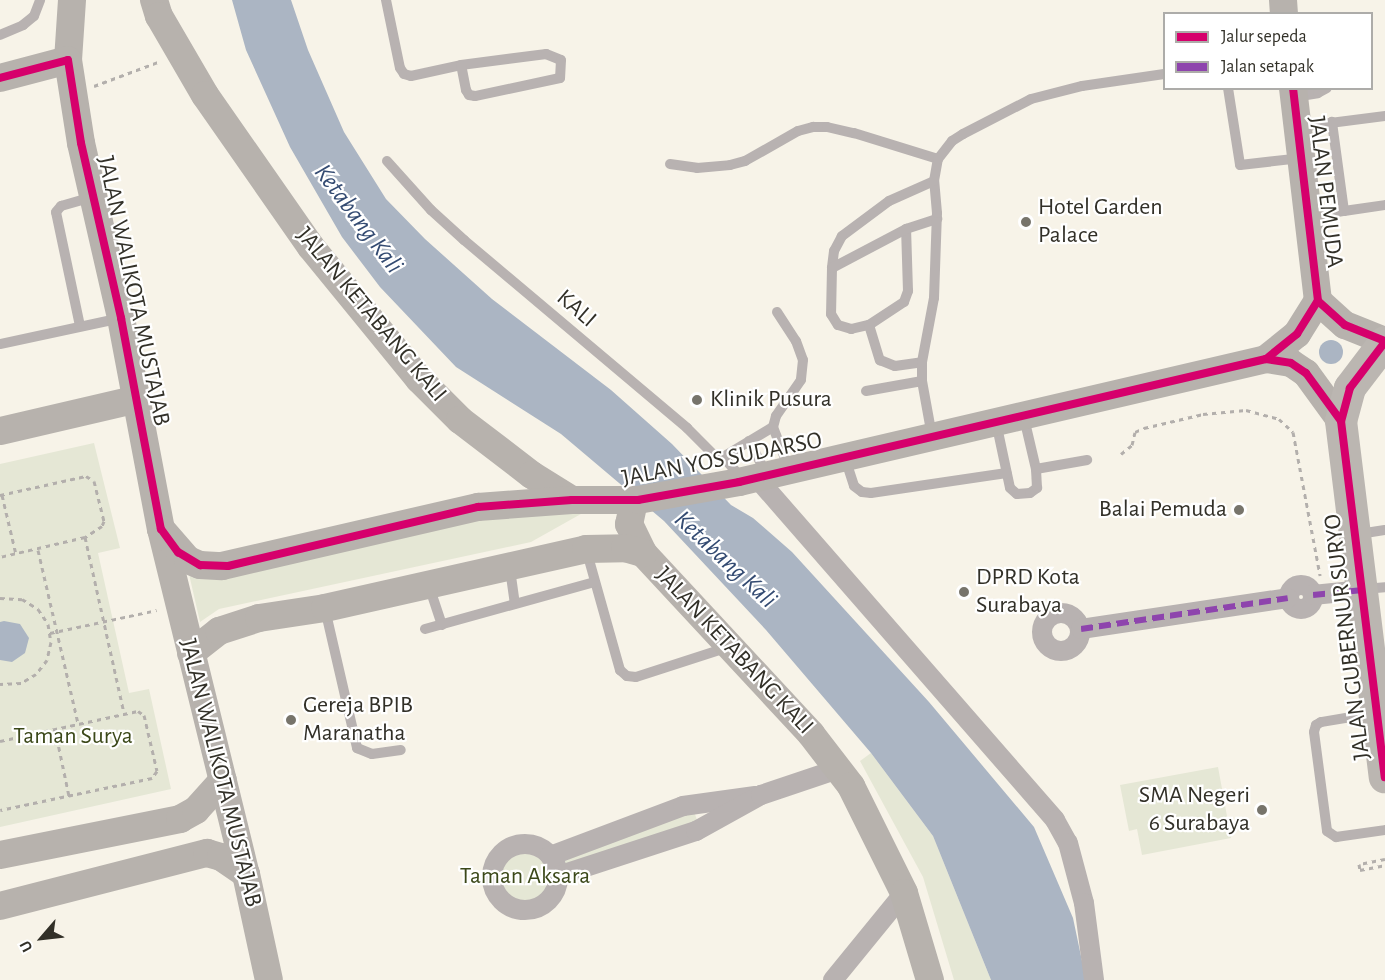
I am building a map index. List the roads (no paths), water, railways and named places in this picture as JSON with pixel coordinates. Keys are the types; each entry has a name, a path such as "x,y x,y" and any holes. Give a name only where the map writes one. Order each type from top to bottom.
{"main road":[{"name":"JALAN WALIKOTA MUSTAJAB","path":"72,0 68,60 75,93 81,143 121,318 161,529 246,873 269,980"},
{"name":"JALAN KETABANG KALI","path":"138,0 169,59 205,96"},
{"name":"JALAN KETABANG KALI","path":"154,0 159,16 205,96 311,247 419,379 460,420 532,475 572,500"},
{"path":"0,78 68,60"},
{"name":"JALAN PEMUDA","path":"1266,359 1296,334 1318,301 1293,93"},
{"name":"JALAN PEMUDA","path":"1318,301 1345,325 1385,342"},
{"name":"JALAN GUBERNUR SURYO","path":"1341,421 1350,388 1385,342"},
{"name":"JALAN YOS SUDARSO","path":"161,529 188,560 200,565 222,566 478,507 572,500 636,501 759,477 1266,359"},
{"name":"JALAN GUBERNUR SURYO","path":"1266,359 1291,363 1306,373 1341,421 1370,532 1374,588 1372,625 1385,777"},
{"path":"0,431 137,399"},
{"name":"JALAN KETABANG KALI","path":"636,501 629,524 643,553 730,647 835,769 904,893 930,980"},
{"path":"191,653 219,631 259,618 325,608 586,549 625,548 643,553"},
{"path":"0,855 180,819 196,810 223,780"},
{"path":"180,819 190,835 189,856"},
{"path":"0,906 207,853 221,857 246,873"}],"street":[{"path":"759,477 1055,820 1068,843 1084,903 1094,980"},
{"path":"1081,630 1288,598 1294,608 1300,609 1310,606 1318,595 1374,588"},
{"path":"558,876 696,831 761,795 835,769"},
{"path":"550,856 683,806 761,795"},
{"path":"532,845 550,856 558,876 552,896 535,909 524,910 504,902 493,884 496,862 511,847 532,845"},
{"path":"832,980 904,893"}],"lane":[{"path":"0,35 23,25 34,16 40,0"},
{"path":"386,0 400,68 404,74 411,76 461,65 546,54 561,60 560,78 475,96 469,95 465,90 461,65"},
{"path":"932,436 922,381 922,362 934,298 937,219 934,181 938,159 952,141 1032,99 1082,86 1163,74"},
{"path":"1228,90 1240,165 1302,158"},
{"path":"1293,93 1318,93 1323,90"},
{"path":"1298,128 1385,116"},
{"path":"1332,122 1344,211"},
{"path":"670,164 697,168 730,165 745,161 798,130 820,127 854,133 938,159"},
{"name":"KALI","path":"387,161 431,210 464,240 687,428 713,454 759,477"},
{"path":"906,229 908,291 904,302 869,325 851,329 838,325 831,314 832,268 834,251 842,236 889,201 934,181"},
{"path":"80,326 56,212 62,206 94,197"},
{"path":"1309,217 1385,205"},
{"path":"832,268 906,229 937,219"},
{"path":"759,477 776,416 801,380 803,360 796,341 777,312"},
{"path":"0,344 121,318"},
{"path":"869,325 880,360 888,365 922,362"},
{"path":"866,391 922,381"},
{"path":"996,422 1010,488 1017,494 1030,493 1037,489 1036,469 1023,415"},
{"path":"723,457 773,427"},
{"path":"749,441 759,477"},
{"path":"844,457 854,486 862,492 871,493 1007,473"},
{"path":"1036,469 1087,460"},
{"path":"586,549 620,670 627,676 636,677 730,647"},
{"path":"510,568 515,604"},
{"path":"425,629 595,582"},
{"path":"429,585 442,625"},
{"path":"325,608 357,748 372,754 401,750"},
{"path":"1380,706 1321,722 1316,725 1314,732 1327,831 1336,837 1385,830"}],"water":[{"name":"Ketabang Kali","path":"232,0 291,0 308,50 344,132 386,199 425,239 492,299 611,390 672,444 731,505 753,518 792,552 929,702 1034,827 1073,918 1086,980 991,980 933,836 871,753 766,630 664,521 561,434 456,367 380,287 342,237 290,147 246,50"},
{"path":"1331,340 1339,344 1343,352 1339,360 1331,364 1323,360 1319,352 1323,344"},
{"path":"0,622 20,624 29,638 25,653 12,662 0,660"}],"place":[{"name":"Hotel Garden Palace","path":"1026,222"},
{"name":"Klinik Pusura","path":"697,400"},
{"name":"Balai Pemuda","path":"1239,510"},
{"name":"DPRD Kota Surabaya","path":"964,592"},
{"name":"Gereja BPIB Maranatha","path":"291,720"},
{"name":"SMA Negeri 6 Surabaya","path":"1262,810"}],"park label":[{"name":"Taman Surya","path":"73,737"},
{"name":"Taman Aksara","path":"525,877"}]}
